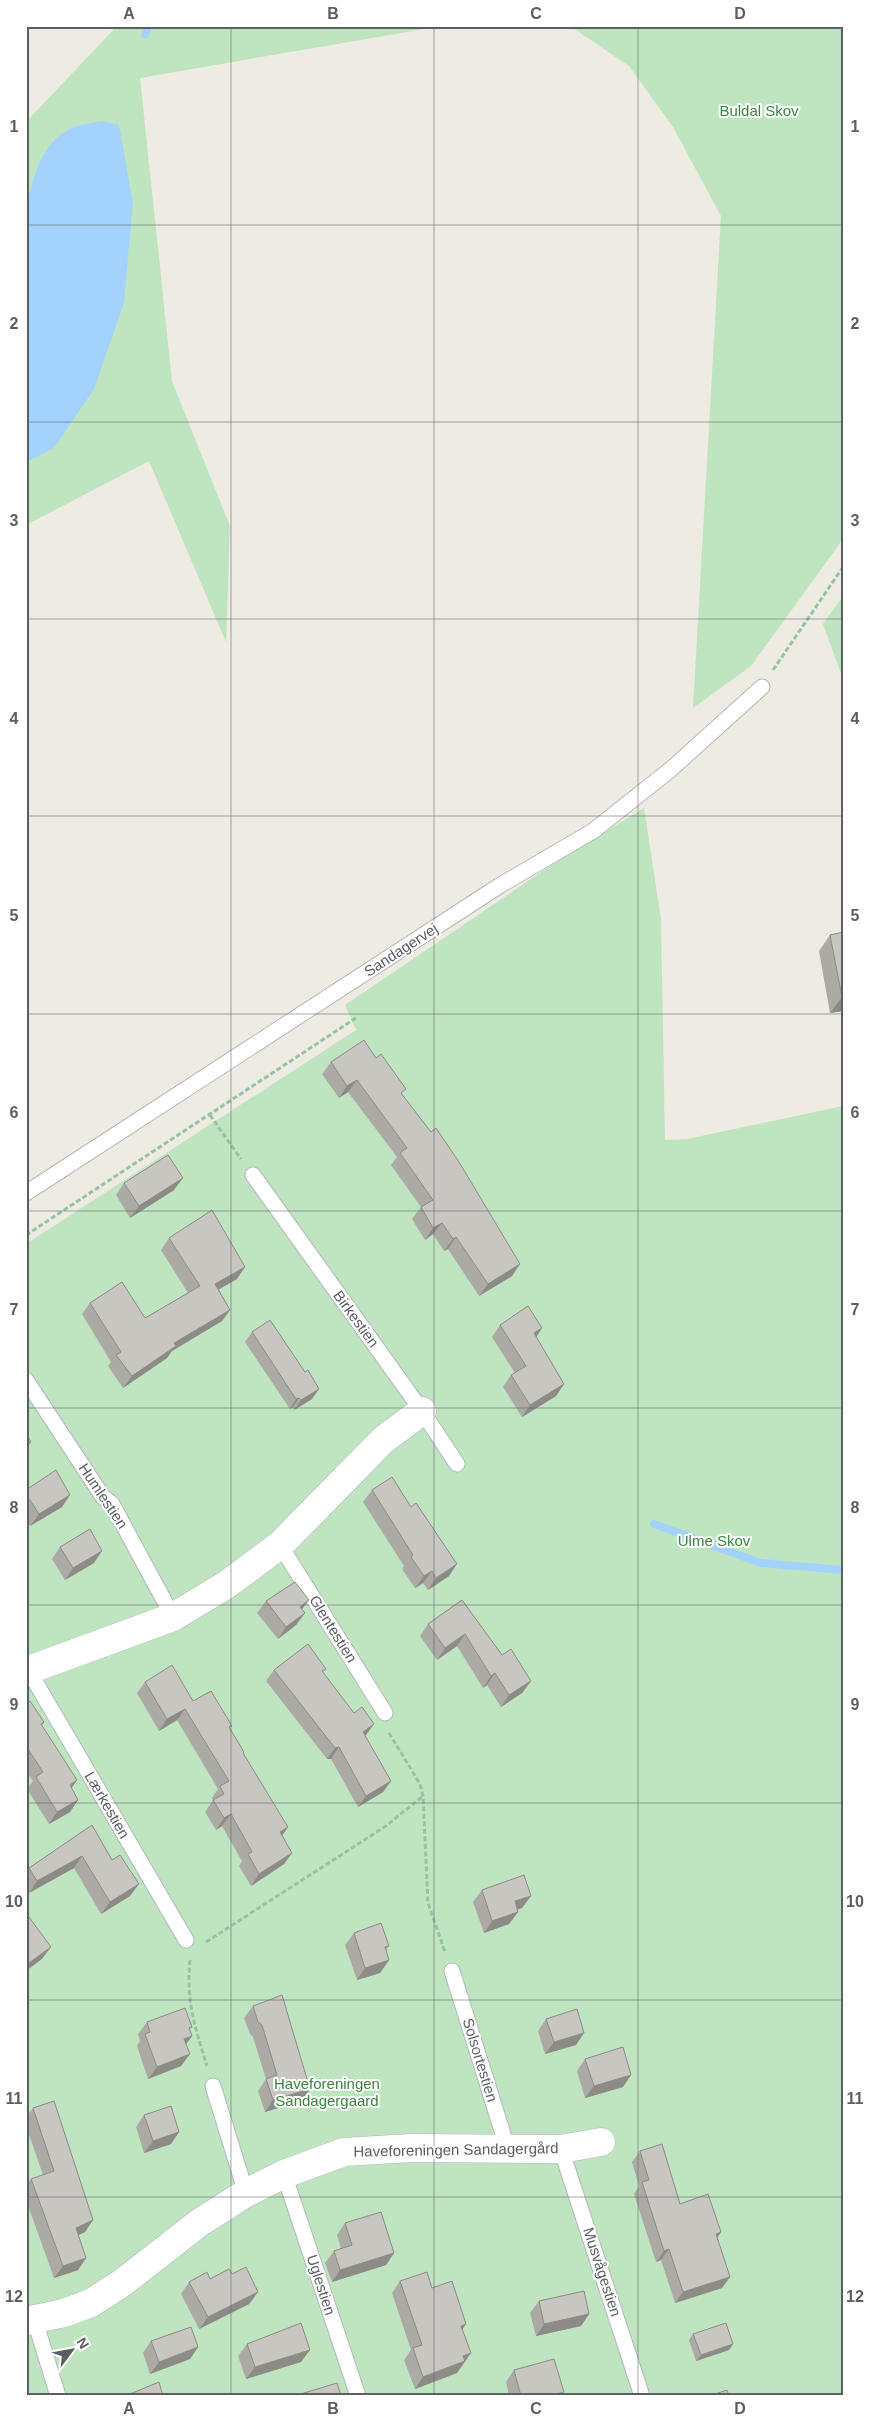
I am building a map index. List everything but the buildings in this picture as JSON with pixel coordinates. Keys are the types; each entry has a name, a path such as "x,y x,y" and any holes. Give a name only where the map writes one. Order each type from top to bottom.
{"street":[{"path":"27,1671 173,1617 226,1585 280,1545 383,1440 422,1412"},
{"name":"Haveforeningen Sandagergård","path":"30,2321 64,2313 91,2303 122,2284 199,2223 246,2193 284,2174 344,2152 411,2148 561,2149 601,2142"}],"lane":[{"name":"Sandagervej","path":"26,1193 499,886 592,832 670,770 762,687"},
{"name":"Birkestien","path":"253,1176 457,1464"},
{"name":"Humlestien","path":"26,1380 103,1497 112,1504 173,1617"},
{"name":"Glentestien","path":"280,1545 386,1713"},
{"name":"Lærkestien","path":"27,1671 188,1946"},
{"name":"Solsortestien","path":"452,1971 508,2150"},
{"path":"213,2086 246,2193"},
{"name":"Musvågestien","path":"561,2149 642,2396"},
{"name":"Uglestien","path":"284,2174 358,2396"},
{"path":"30,2321 58,2396"}],"path":[{"path":"762,687 843,567"},
{"path":"26,1235 356,1018"},
{"path":"210,1115 253,1176"},
{"path":"386,1713 380,1717 420,1784 423,1796 428,1903 452,1971"},
{"path":"213,2086 190,2011 188,1946 386,1826 423,1796"}],"green space":[{"path":"117,26 442,26 140,78 172,381 230,526 226,642 149,461 26,525 26,122"},
{"name":"Buldal Skov","path":"570,26 843,26 843,539 751,666 693,708 721,216 673,127 629,66"},
{"path":"843,596 843,679 823,624"},
{"name":"Haveforeningen Sandagergaard","path":"644,808 661,919 665,1140 687,1139 843,1106 843,2396 26,2396 26,1244 356,1030 345,1005 553,864"}],"water":[{"path":"102,121 119,125 133,203 124,303 94,389 54,448 26,462 26,212 28,200 39,164 52,143 72,128"}],"waterway":[{"path":"145,35 148,26"},
{"path":"654,1524 761,1563 843,1570"}],"park label":[{"name":"Ulme Skov","path":"714,1541"}]}
